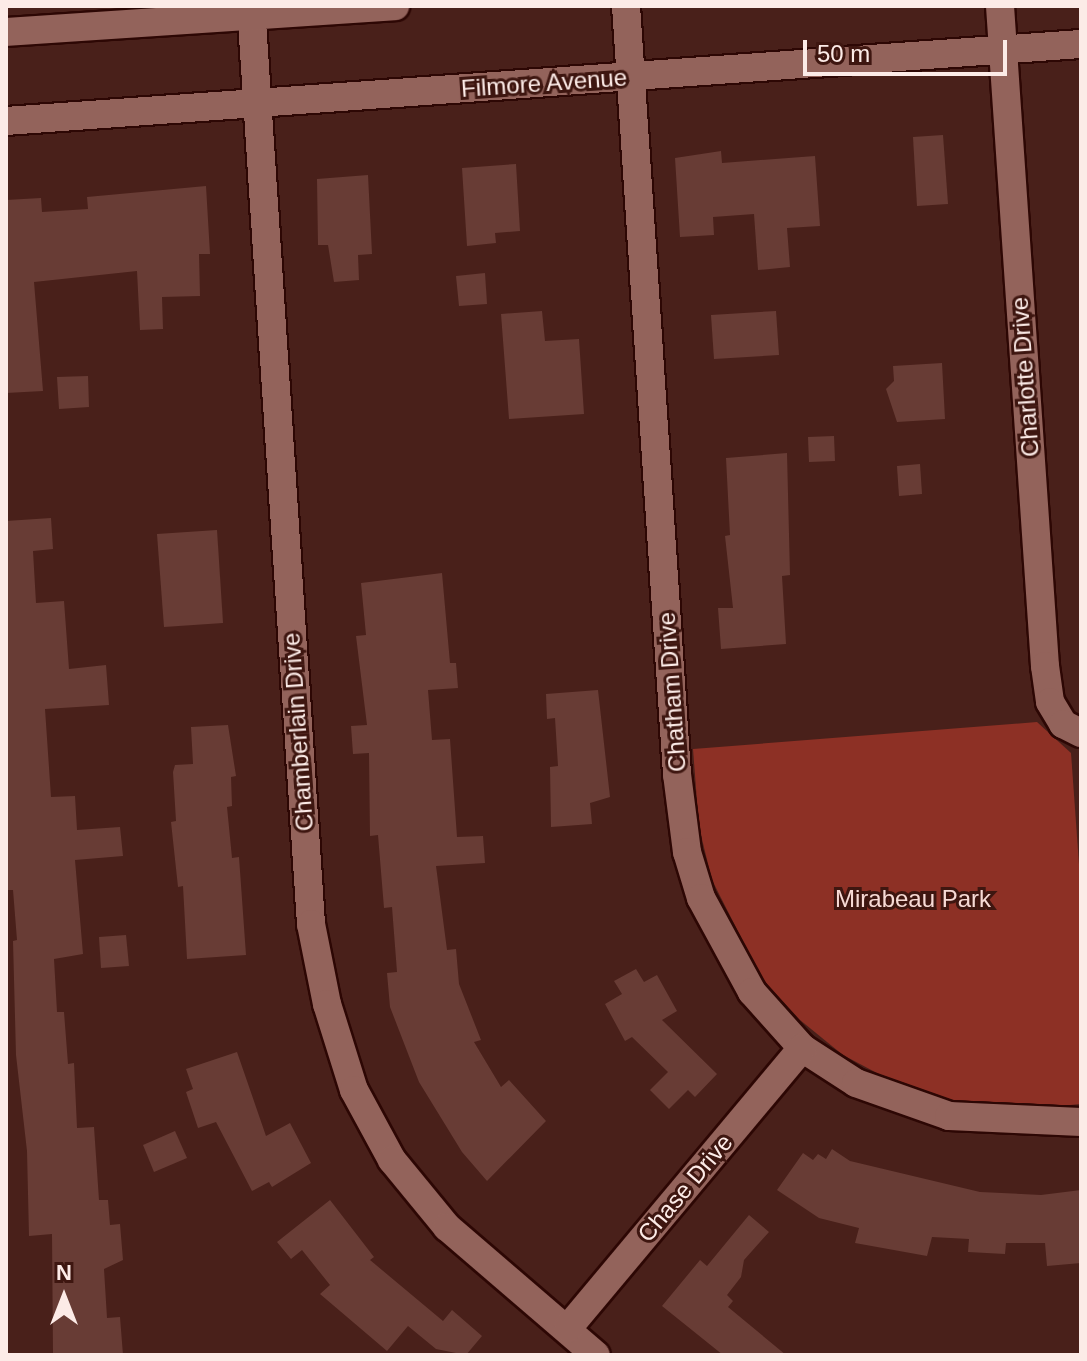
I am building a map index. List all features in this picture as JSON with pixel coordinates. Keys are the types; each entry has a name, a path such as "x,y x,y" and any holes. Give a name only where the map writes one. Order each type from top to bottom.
{"street":[{"path":"6,32 252,11 395,6"},
{"name":"Chatham Drive","path":"626,6 676,758 687,852 701,898 726,950 752,992 802,1048 856,1083 949,1116 1081,1122"},
{"name":"Charlotte Drive","path":"1000,6 1045,666 1050,702 1063,724 1081,733"},
{"name":"Chamberlain Drive","path":"252,11 311,924 327,1004 354,1090 392,1160 447,1227 596,1355"},
{"name":"Filmore Avenue","path":"6,121 1081,44"},
{"name":"Chase Drive","path":"568,1328 802,1048"}],"green space":[{"name":"Mirabeau Park","path":"1037,722 1071,753 1081,892 1081,1104 1027,1109 945,1099 892,1081 843,1055 800,1020 762,979 712,880 699,827 693,749"}],"building":[{"path":"943,135 948,204 917,206 913,137"},
{"path":"721,151 722,163 815,156 820,226 787,228 790,267 758,270 754,214 713,217 714,235 680,237 675,158"},
{"path":"516,164 520,231 495,233 496,243 467,246 462,168"},
{"path":"368,175 372,254 358,255 359,280 334,282 328,245 318,245 317,179"},
{"path":"206,186 210,254 199,254 200,296 162,297 163,329 140,330 137,271 34,282 43,391 6,393 6,200 41,198 42,212 88,209 87,197"},
{"path":"485,273 487,304 459,306 456,276"},
{"path":"542,311 545,341 579,339 584,414 509,419 501,314"},
{"path":"776,311 779,355 714,359 711,315"},
{"path":"942,363 945,419 897,422 886,389 894,381 893,366"},
{"path":"88,376 89,407 59,409 57,377"},
{"path":"834,436 835,461 809,462 808,437"},
{"path":"787,453 790,575 782,576 786,644 721,649 718,608 733,608 725,536 730,535 726,458"},
{"path":"920,464 922,494 899,496 897,466"},
{"path":"51,518 53,549 33,551 36,603 64,601 69,669 106,665 109,705 45,709 51,797 75,796 77,830 120,827 123,856 75,860 83,954 54,959 57,1012 64,1012 68,1064 74,1063 77,1128 94,1127 99,1200 108,1200 110,1225 120,1224 123,1260 104,1269 107,1318 120,1317 123,1355 53,1355 52,1234 29,1236 27,1151 16,1055 13,941 17,940 13,890 6,890 6,521"},
{"path":"217,530 223,623 164,627 157,534"},
{"path":"442,573 450,663 456,663 458,688 428,690 432,740 450,739 457,837 483,836 485,863 436,866 447,950 456,949 459,984 481,1040 474,1042 501,1087 509,1080 546,1121 487,1181 462,1152 419,1082 390,1007 387,973 397,972 392,907 384,908 378,835 370,836 369,753 353,754 351,726 367,725 356,636 366,635 361,583"},
{"path":"598,690 610,797 590,803 592,824 551,827 550,767 558,766 555,718 547,719 546,694"},
{"path":"228,725 236,776 231,777 232,806 227,807 232,858 239,857 246,955 187,959 183,886 178,887 171,822 176,821 173,772 175,765 193,764 191,727"},
{"path":"126,935 129,966 101,968 99,937"},
{"path":"636,969 644,982 657,975 677,1011 662,1020 717,1074 695,1097 688,1090 669,1109 650,1090 668,1072 632,1037 625,1041 605,1004 622,994 614,981"},
{"path":"237,1052 266,1136 290,1123 311,1163 272,1187 269,1182 252,1191 216,1122 198,1128 186,1092 193,1089 186,1069"},
{"path":"175,1131 187,1158 154,1172 143,1145"},
{"path":"832,1149 850,1161 980,1192 1041,1195 1081,1190 1081,1263 1047,1266 1045,1243 1006,1243 1005,1254 968,1252 969,1239 932,1237 927,1256 855,1243 859,1228 819,1218 777,1190 803,1153 813,1160 818,1154 826,1159"},
{"path":"330,1200 374,1257 370,1260 443,1321 452,1310 482,1336 466,1355 436,1349 408,1326 387,1351 320,1294 330,1285 302,1250 291,1259 277,1242"},
{"path":"749,1215 769,1232 744,1260 741,1277 727,1295 733,1301 728,1307 786,1355 723,1355 662,1306 700,1260 707,1266"}]}
